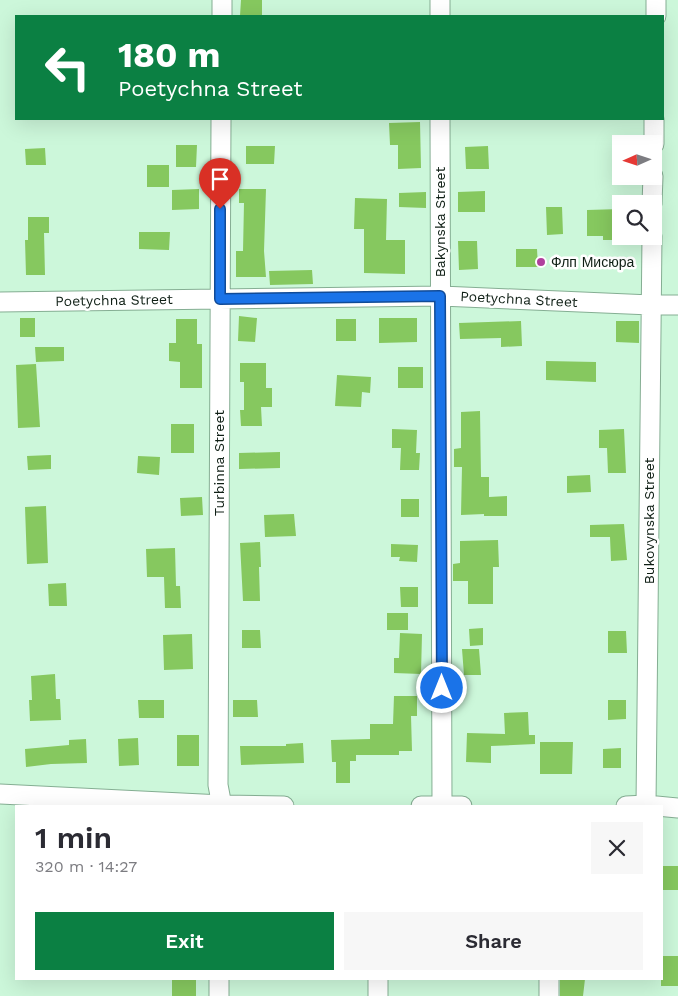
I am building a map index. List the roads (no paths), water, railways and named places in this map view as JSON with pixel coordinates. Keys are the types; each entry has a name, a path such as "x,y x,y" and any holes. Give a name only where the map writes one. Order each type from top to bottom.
{"street":[{"path":"222,0 222,15"},
{"path":"440,0 440,15"},
{"path":"656,0 656,15"},
{"name":"Turbinna Street","path":"221,120 218,785 222,805"},
{"name":"Bakynska Street","path":"440,120 442,805"},
{"path":"654,120 654,135"},
{"name":"Bukovynska Street","path":"646,805 652,245"},
{"name":"Poetychna Street","path":"0,302 440,296 678,305"},
{"path":"0,794 204,805"},
{"path":"663,807 678,808"},
{"path":"219,980 219,996"},
{"path":"378,980 378,996"},
{"path":"549,980 549,996"}],"place":[{"name":"Флп Мисюра","path":"541,262"}]}
